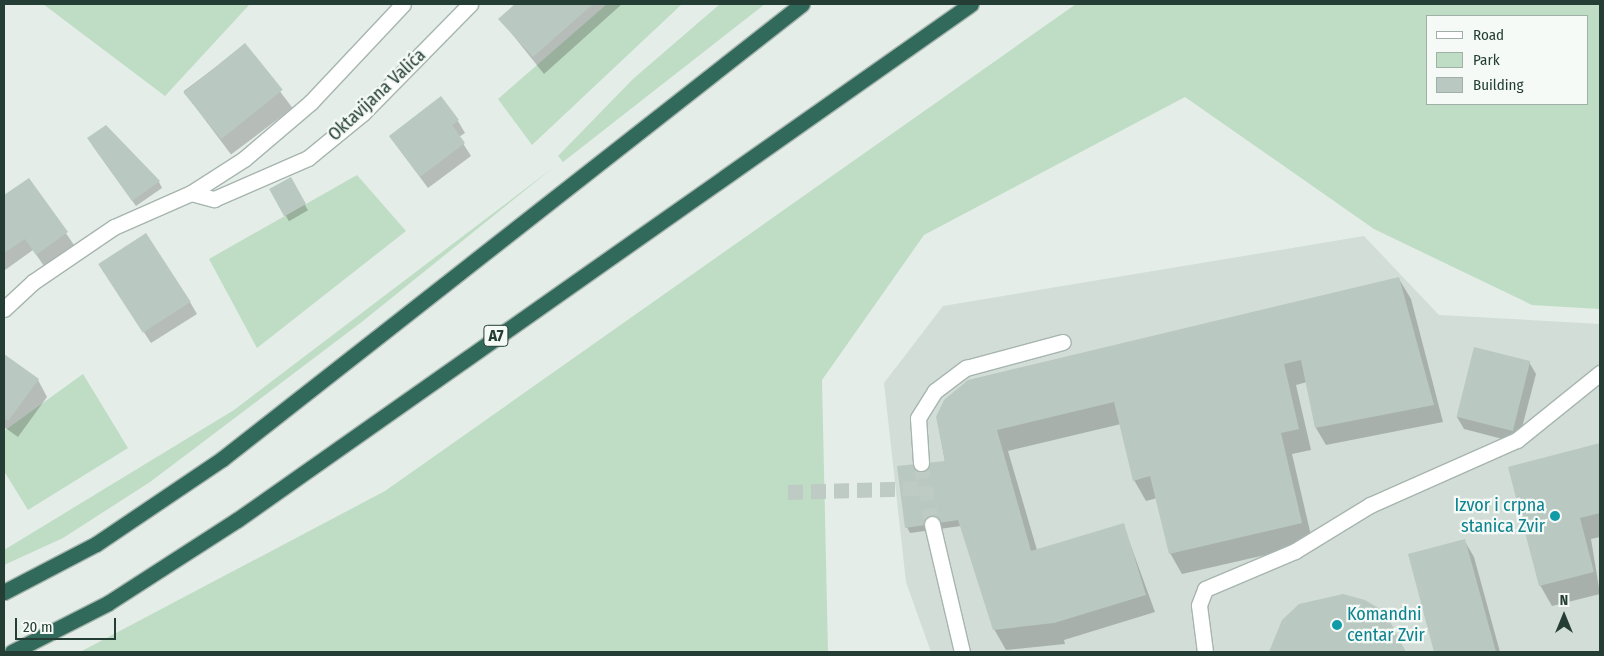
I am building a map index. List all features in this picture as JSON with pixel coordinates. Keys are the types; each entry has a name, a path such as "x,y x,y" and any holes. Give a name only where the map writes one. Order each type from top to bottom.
{"highway":[{"path":"4,592 96,544 222,459 802,4"},
{"name":"A7","path":"12,652 108,603 236,520 971,4"}],"street":[{"path":"4,309 33,282 114,227 191,193 244,158 311,102 403,4"},
{"name":"Oktavijana Valića","path":"191,193 214,199 308,158 363,113 470,4"},
{"path":"921,463 918,418 935,391 966,368 1063,342"},
{"path":"1204,652 1199,605 1205,589 1295,551 1370,505 1517,440 1600,373"},
{"path":"932,524 962,652"}],"shaded area":[{"path":"1364,236 1439,315 1600,324 1600,652 931,652 906,582 884,383 943,306"}],"green space":[{"path":"43,4 250,4 165,96"},
{"path":"607,4 682,4 532,145 498,99"},
{"path":"720,4 765,4 563,162 558,156 633,79"},
{"path":"1076,4 1600,4 1600,309 1532,305 1374,229 1185,97 924,235 822,380 828,652 80,652 385,491"},
{"path":"554,167 363,321 150,482 63,538 4,565 4,550 234,410"},
{"path":"357,175 406,231 257,348 209,259"},
{"path":"83,374 128,448 28,510 4,471 4,431"}],"building":[{"path":"515,4 593,4 533,57 498,19"},
{"path":"245,43 283,90 221,139 184,93"},
{"path":"441,96 459,120 452,125 465,143 420,177 389,136"},
{"path":"106,125 160,181 132,201 87,138"},
{"path":"291,177 306,204 284,216 269,189"},
{"path":"29,178 68,232 36,255 25,239 4,253 4,195"},
{"path":"146,233 191,302 143,333 98,264"},
{"path":"1399,277 1434,405 1315,428 1301,360 1284,364 1299,429 1281,433 1302,523 1169,554 1150,476 1133,481 1114,402 997,430 1031,551 1124,523 1146,595 1054,623 993,630 958,520 905,528 897,466 945,461 936,417 944,400 968,380"},
{"path":"1474,347 1530,361 1513,431 1457,417"},
{"path":"4,354 39,379 8,421 4,418"},
{"name":"Izvor i crpna stanica Zvir","path":"1600,443 1600,513 1580,518 1594,572 1539,586 1508,467"},
{"path":"1465,539 1496,652 1434,652 1408,554"},
{"name":"Komandni centar Zvir","path":"1343,594 1365,600 1385,612 1406,652 1269,652 1282,620 1299,604"}],"tunnel":[{"path":"921,463 932,524"},
{"path":"788,492 924,488"}],"place":[{"name":"Izvor i crpna stanica Zvir","path":"1555,516"},
{"name":"Komandni centar Zvir","path":"1337,625"}]}
